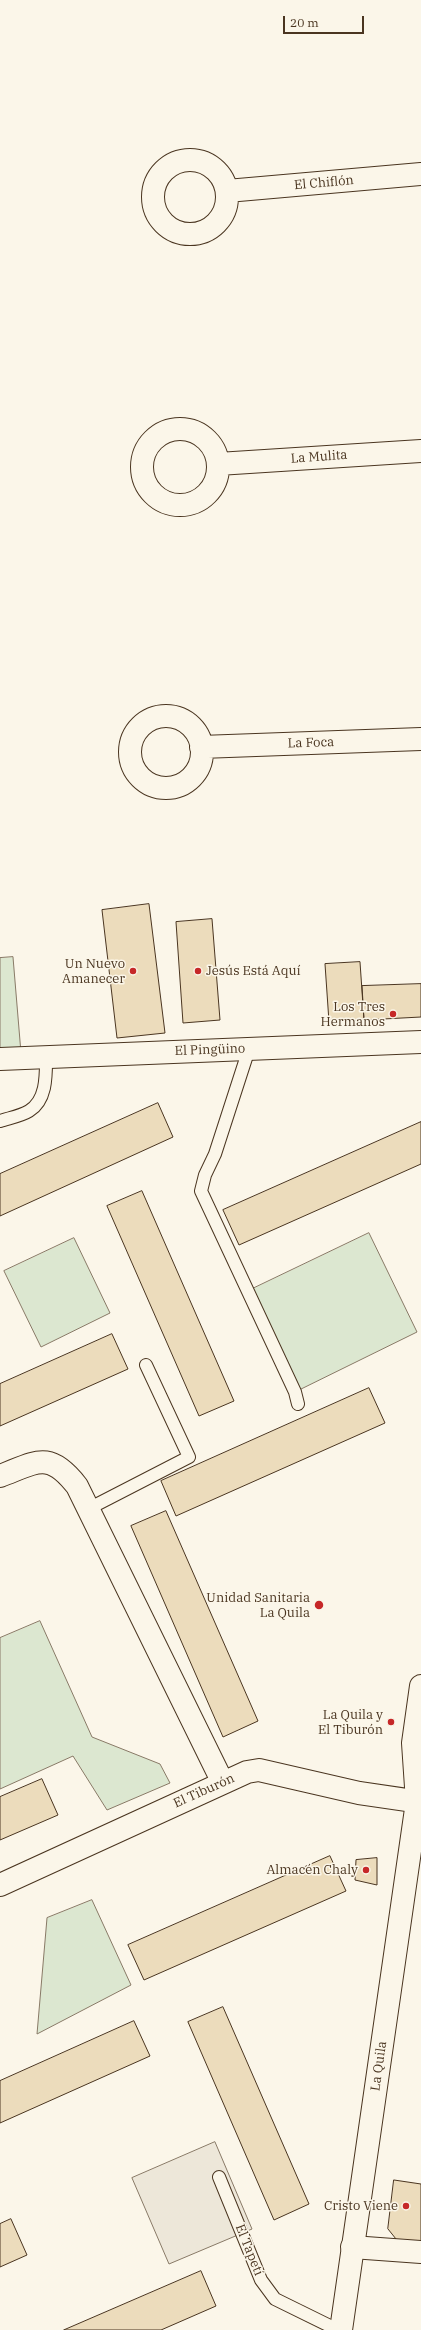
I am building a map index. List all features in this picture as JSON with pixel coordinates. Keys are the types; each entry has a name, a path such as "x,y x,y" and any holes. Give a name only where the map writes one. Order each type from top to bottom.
{"street":[{"name":"El Chiflón","path":"227,191 421,174"},
{"name":"La Mulita","path":"218,464 421,451"},
{"name":"La Foca","path":"201,747 421,739"},
{"name":"El Pingüino","path":"0,1059 421,1042"},
{"path":"0,1476 36,1462 52,1463 66,1471 77,1486 223,1783"},
{"name":"La Quila","path":"341,2330 352,2247 420,1800 413,1743 421,1686"},
{"name":"El Tiburón","path":"0,1885 247,1772 259,1770 359,1793 420,1800"},
{"path":"352,2247 421,2252"}],"lane":[{"path":"250,1049 215,1154 205,1175 201,1191 295,1392 298,1404"},
{"path":"0,1121 30,1111 37,1103 46,1085 46,1057"},
{"path":"88,1508 189,1457 146,1365"},
{"name":"El Tapetí","path":"219,2177 261,2280 275,2299 338,2330"}],"green space":[{"path":"13,957 21,1053 0,1055 0,958"},
{"path":"369,1233 417,1332 295,1392 246,1292"},
{"path":"74,1238 110,1313 41,1347 4,1271"},
{"path":"40,1621 92,1737 160,1764 170,1783 107,1810 73,1756 0,1789 0,1638"},
{"path":"92,1900 131,1985 37,2034 47,1918"}],"shaded area":[{"path":"215,2142 252,2229 169,2264 132,2178"}],"building":[{"name":"Un Nuevo Amanecer","path":"149,904 165,1033 117,1038 102,910"},
{"name":"Jesús Está Aquí","path":"212,919 220,1020 183,1023 176,922"},
{"path":"360,962 364,1020 329,1022 325,964"},
{"path":"421,984 421,1017 364,1020 362,986"},
{"path":"158,1103 173,1137 0,1216 0,1174"},
{"path":"421,1122 421,1164 239,1245 223,1210"},
{"path":"142,1191 234,1401 199,1416 107,1206"},
{"path":"112,1334 128,1369 0,1426 0,1384"},
{"path":"369,1388 385,1423 176,1516 161,1481"},
{"path":"166,1511 258,1721 223,1737 131,1526"},
{"path":"42,1779 58,1815 0,1840 0,1797"},
{"path":"330,1856 346,1891 144,1980 128,1945"},
{"name":"Almacén Chaly","path":"377,1858 377,1885 355,1880 356,1860"},
{"path":"223,2007 309,2204 274,2220 188,2022"},
{"path":"134,2021 150,2056 0,2123 0,2081"},
{"name":"Cristo Viene","path":"394,2180 421,2184 421,2247 400,2244 388,2229"},
{"path":"11,2219 27,2255 0,2267 0,2224"},
{"path":"201,2271 216,2306 161,2330 64,2330"}],"place":[{"name":"Un Nuevo Amanecer","path":"133,971"},
{"name":"Jesús Está Aquí","path":"198,971"},
{"name":"Los Tres Hermanos","path":"393,1014"},
{"name":"Unidad Sanitaria La Quila","path":"319,1605"},
{"name":"La Quila y El Tiburón","path":"391,1722"},
{"name":"Almacén Chaly","path":"366,1870"},
{"name":"Cristo Viene","path":"406,2206"}]}
